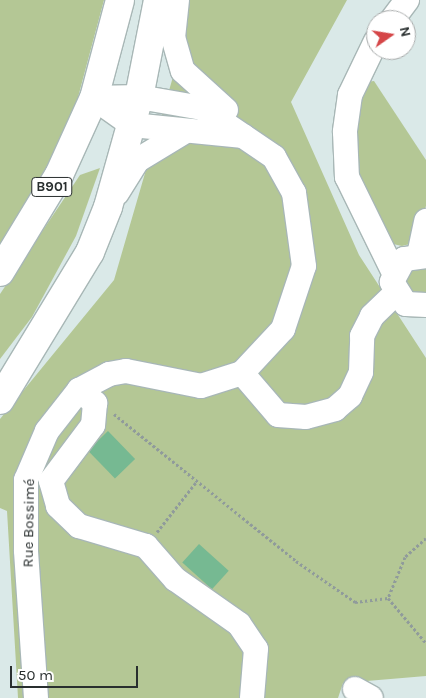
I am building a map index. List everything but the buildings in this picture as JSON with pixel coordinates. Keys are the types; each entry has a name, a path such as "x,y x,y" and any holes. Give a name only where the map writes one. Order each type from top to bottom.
{"main road":[{"name":"B901","path":"0,272 59,175 94,98 120,0"},
{"path":"0,400 69,292 108,207 139,98 158,0"}],"street":[{"path":"177,0 173,37 183,71 228,111 248,136"},
{"path":"367,60 350,95 345,132 347,177 406,304 425,307"},
{"path":"94,98 139,98 202,108 248,136"},
{"path":"94,98 132,125 184,132 248,136"},
{"path":"108,207 138,160 184,132"},
{"name":"Rue Bossimé","path":"36,698 26,550 26,480 47,431 87,396 93,379 126,371 201,386 242,373 283,329 304,266 294,193 274,157 248,136"},
{"path":"242,373 278,414 306,418 335,409 350,396 361,372 362,336 372,316 395,283 404,259 422,256 426,221"},
{"path":"87,396 93,425 51,481 58,506 79,526 146,546 175,579 249,635 258,663 252,698"}],"path":[{"path":"87,396 128,422 197,481 355,602 388,598"},
{"path":"146,546 197,481"},
{"path":"388,598 405,557 426,538"},
{"path":"388,598 426,642"}],"green space":[{"path":"0,0 104,0 69,131 0,252"},
{"path":"190,0 347,0 291,102 359,255 426,358 426,676 343,683 338,698 18,698 7,511 0,508 0,419 114,280 186,32"},
{"path":"374,81 426,160 426,206 410,244 402,246 393,244 359,190 351,135 366,82"},
{"path":"100,168 76,236 32,317 0,359 0,294 80,175"},
{"path":"422,267 426,269 426,293 412,294 404,282 409,270"}]}
